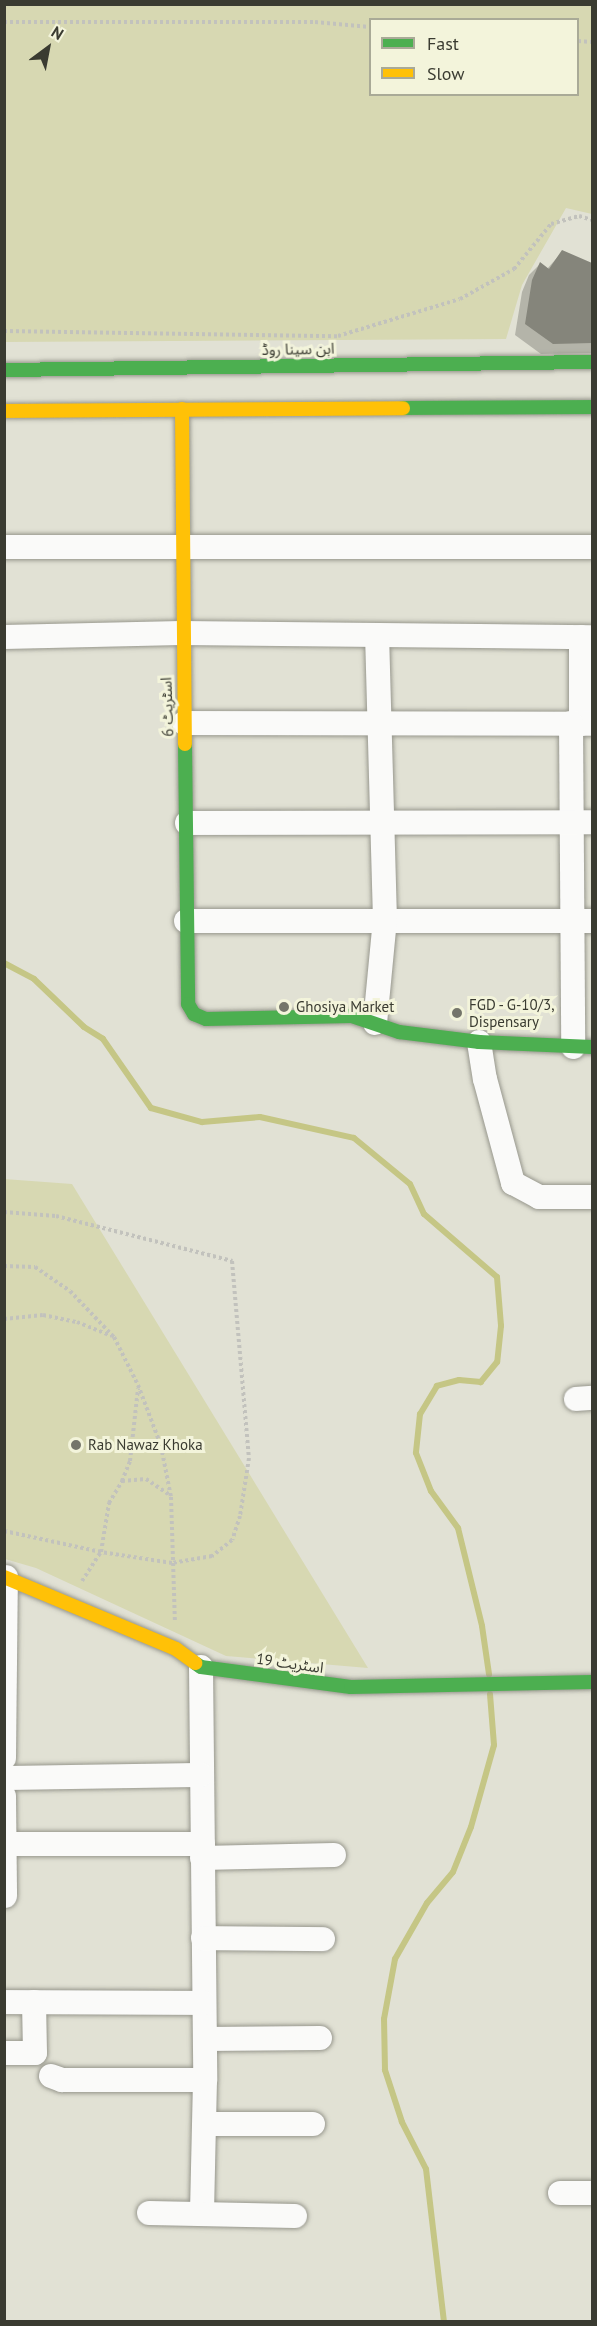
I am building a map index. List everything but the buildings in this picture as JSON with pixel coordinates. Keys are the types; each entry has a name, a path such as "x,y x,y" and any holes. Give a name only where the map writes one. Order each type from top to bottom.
{"street":[{"name":"ابن سینا روڈ","path":"4,370 592,362"},
{"path":"4,411 592,407"},
{"name":"اسٹریٹ 6","path":"182,409 181,633 187,823 188,1004 195,1014 206,1019 352,1016 375,1023"},
{"path":"4,547 592,547"},
{"path":"4,637 181,633 587,637 582,724 581,821 583,1047 480,1042 399,1032 375,1023 385,920 377,635"},
{"path":"184,723 582,724"},
{"path":"187,823 581,821"},
{"path":"186,921 582,921"},
{"path":"480,1042 485,1079 513,1183 539,1197 592,1197"},
{"path":"4,1758 5,1577"},
{"name":"اسٹریٹ 19","path":"5,1577 63,1601 93,1617 176,1649 201,1667 351,1687 592,1682"},
{"path":"201,1667 205,2080 202,2213"},
{"path":"4,1778 201,1775"},
{"path":"4,1796 5,1896"},
{"path":"5,1844 334,1855"},
{"path":"203,1938 322,1940"},
{"path":"4,2002 204,2003"},
{"path":"4,2052 35,2053 34,2002"},
{"path":"204,2039 320,2038"},
{"path":"51,2076 62,2080 205,2080"},
{"path":"205,2124 313,2124"},
{"path":"560,2193 592,2193"},
{"path":"149,2212 295,2216"}],"path":[{"path":"4,22 303,21 369,27"},
{"path":"4,331 338,336 460,299 514,269 551,224 579,216 592,220"},
{"path":"4,1212 56,1216 223,1256 235,1268 249,1458 240,1516 232,1540 212,1556 172,1563 101,1552 4,1531"},
{"path":"4,1266 35,1267 70,1290 114,1337 138,1385 161,1446 171,1497 176,1649"},
{"path":"4,1319 43,1315 77,1322 114,1337"},
{"path":"63,1601 101,1552 109,1503 130,1461 138,1385"},
{"path":"122,1481 146,1479 171,1497"}],"green space":[{"path":"4,5 592,5 592,214 566,208 522,285 506,339 5,342"},
{"path":"4,1179 72,1184 368,1668 226,1656 36,1568 5,1559"}],"waterway":[{"path":"4,963 34,979 84,1027 103,1039 151,1108 202,1122 260,1117 354,1138 410,1184 424,1214 497,1277 501,1326 497,1362 481,1382 459,1380 437,1386 420,1414 416,1453 431,1491 458,1528 482,1626 489,1674"},
{"path":"444,2322 426,2169 402,2122 385,2070 384,2019 395,1959 427,1903 453,1872 471,1827 494,1745 490,1694"}],"traffic: fast":[{"path":"4,370 592,362"},
{"path":"403,408 592,407"},
{"path":"185,744 188,1004 194,1014 206,1019 352,1016 399,1032 479,1042 592,1047"},
{"path":"195,1663 201,1667 351,1687 592,1682"}],"traffic: slow":[{"path":"4,411 403,408"},
{"path":"182,409 185,744"},
{"path":"4,1577 176,1649 195,1663"}],"place":[{"name":"Ghosiya Market","path":"284,1007"},
{"name":"FGD - G-10/3, Dispensary","path":"457,1013"},
{"name":"Rab Nawaz Khoka","path":"76,1445"}]}
